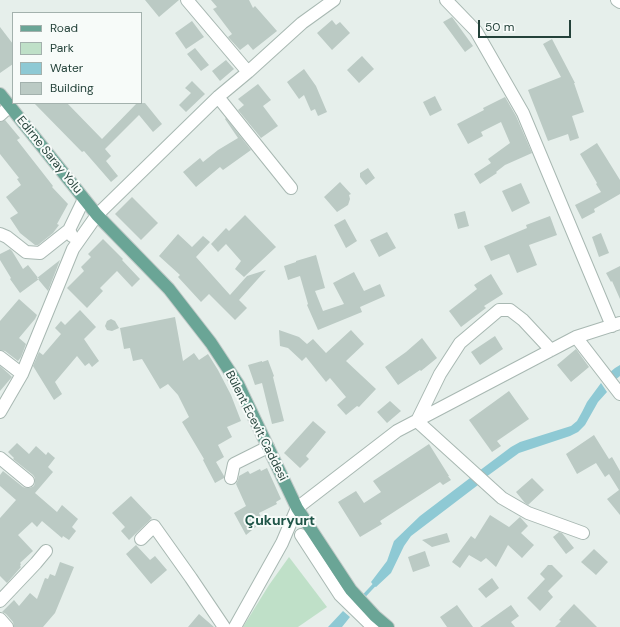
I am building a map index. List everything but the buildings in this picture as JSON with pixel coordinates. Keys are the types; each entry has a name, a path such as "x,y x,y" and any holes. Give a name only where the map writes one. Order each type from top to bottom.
{"main road":[{"name":"Edirne Saray Yolu","path":"0,94 97,215"},
{"name":"Bülent Ecevit Caddesi","path":"97,215 169,290 211,343 238,384 297,508 306,533 374,622 388,627"}],"street":[{"path":"187,0 248,72"},
{"path":"2,404 22,374 73,249 97,215 218,97 248,72 302,22 334,0"},
{"path":"235,627 282,543 297,508 397,431 576,337 616,324 524,113 476,31 446,0"},
{"path":"218,97 290,188"},
{"path":"0,116 10,106"},
{"path":"0,234 7,237 26,252 40,253 70,230 84,199"},
{"path":"70,230 76,244"},
{"path":"417,421 440,374 460,343 499,310 510,310 523,320 551,350"},
{"path":"576,337 620,394"},
{"path":"0,357 22,374"},
{"path":"417,421 502,498 528,513 583,533"},
{"path":"231,478 234,464 268,447"},
{"path":"0,458 28,481"},
{"path":"141,539 154,526 224,627"},
{"path":"282,543 306,533 340,596 353,608 374,622"},
{"path":"0,601 46,551"},
{"path":"0,619 7,627"}],"green space":[{"path":"289,557 327,607 298,627 243,627 269,585"}],"water":[{"path":"620,365 620,376 615,380 609,373"},
{"path":"601,383 607,392 598,402 585,425 578,432 519,453 486,477 479,471 520,442 571,426 577,421 587,402"},
{"path":"470,478 478,485 411,536 404,546 391,573 376,587 374,586 371,582 387,561 394,541 420,516"},
{"path":"343,611 350,617 342,627 328,627"}],"waterway":[{"path":"362,598 377,582"}],"district":[{"name":"Çukuryurt","path":"280,521"}]}
